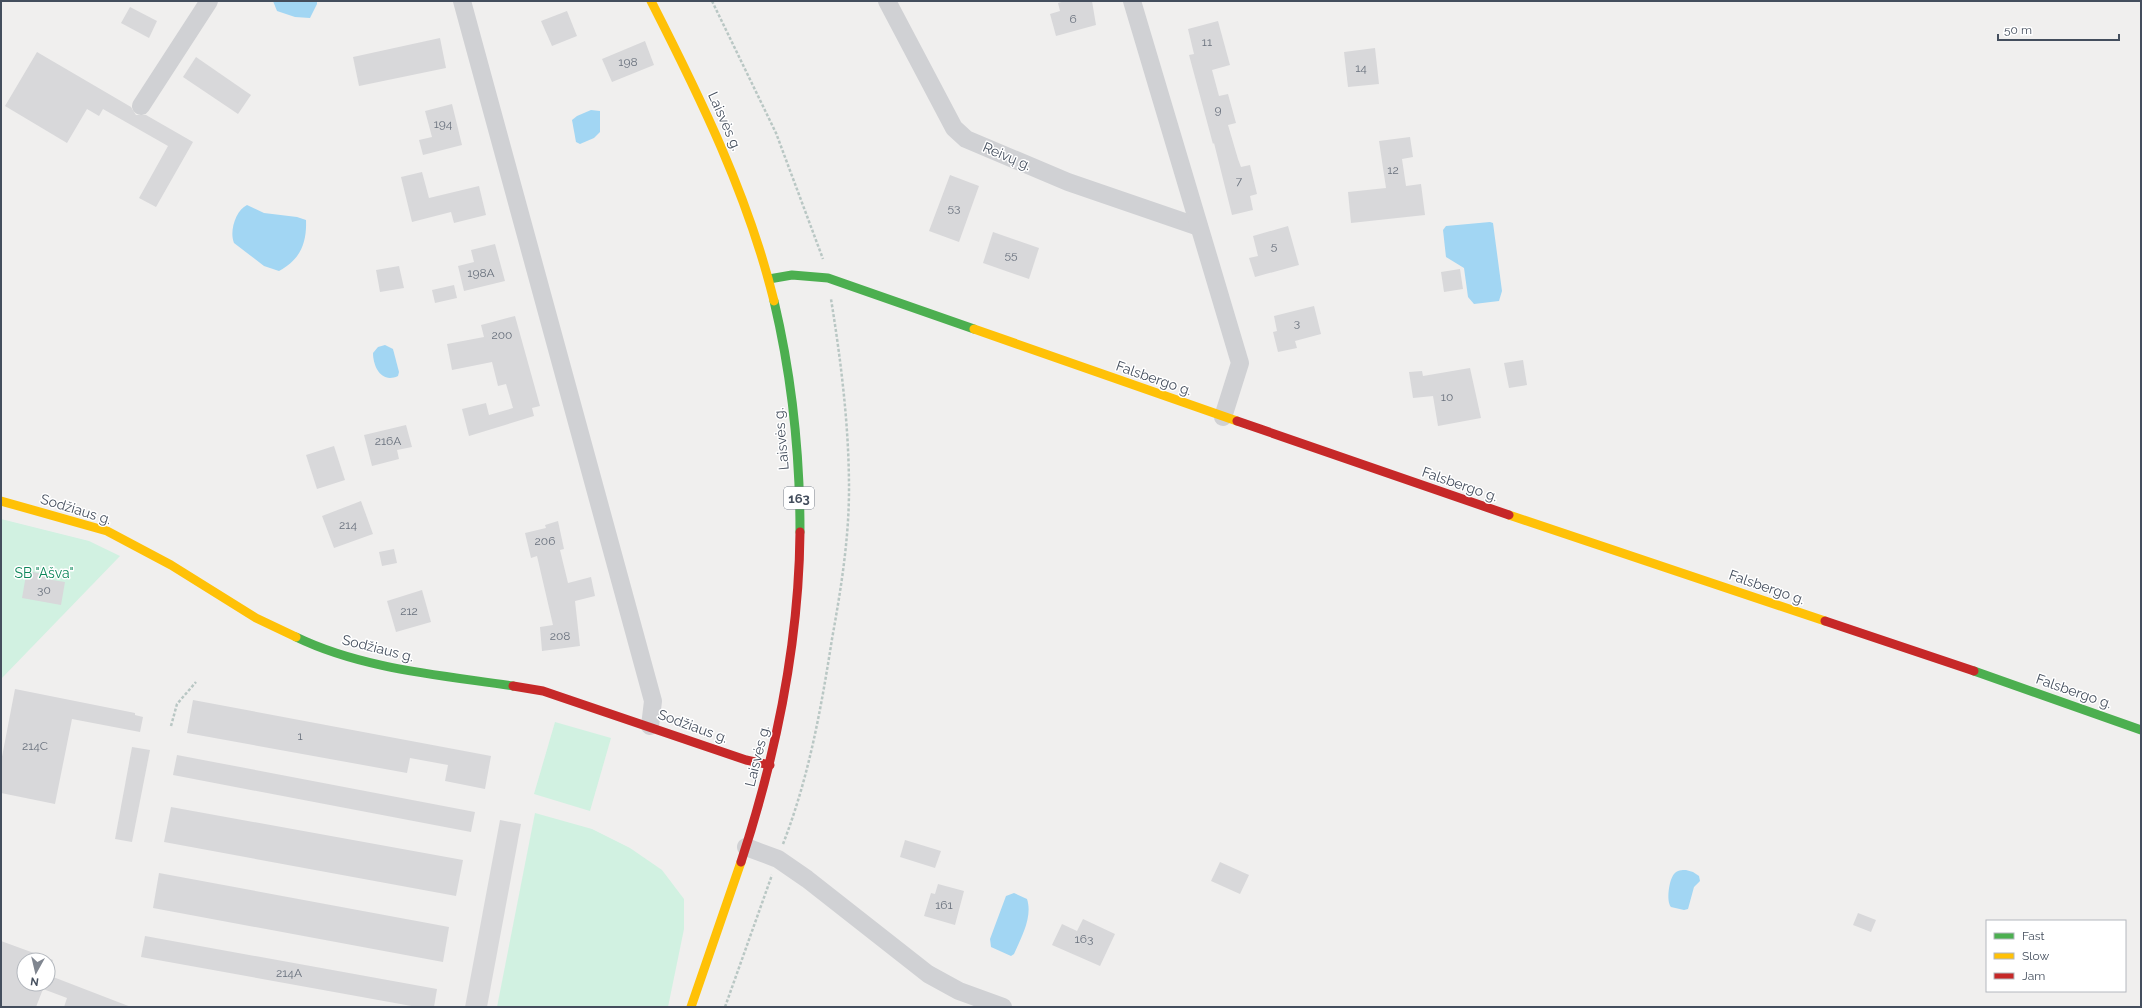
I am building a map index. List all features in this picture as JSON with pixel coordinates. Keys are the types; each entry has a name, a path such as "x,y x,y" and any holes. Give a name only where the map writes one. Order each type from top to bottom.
{"street":[{"path":"141,106 209,1"},
{"path":"462,1 654,701 650,726"},
{"name":"Laisvės g.","path":"651,1 688,72 720,143 744,203 769,279 788,367 798,459 800,567 791,654 781,716 770,765 746,847 691,1007"},
{"name":"Reivų g.","path":"887,1 954,128 966,139 1068,182 1199,227"},
{"path":"1132,1 1240,363 1223,417"},
{"name":"Falsbergo g.","path":"769,279 792,275 828,278 1223,417 2141,730"},
{"name":"Sodžiaus g.","path":"1,502 107,531 171,565 256,618 317,647 396,668 542,691 650,726 746,760 770,765"},
{"path":"746,847 778,860 807,879 932,976 959,991 1003,1007"}],"path":[{"path":"171,726 177,704 196,682"}],"green space":[{"name":"SB \"Ašva\"","path":"1,519 89,541 120,556 1,679"},
{"path":"555,722 611,738 590,811 534,794"},
{"path":"535,813 592,829 630,848 662,870 684,899 684,929 668,1007 497,1007"}],"water":[{"path":"273,1 317,1 317,4 310,18 295,17 277,11"},
{"path":"591,110 600,111 600,132 594,138 580,144 576,142 572,120 577,116"},
{"path":"247,205 264,213 297,217 306,220 305,236 301,250 292,262 279,271 264,266 234,243 232,233 234,221 240,211"},
{"path":"1493,223 1502,291 1499,301 1474,304 1468,297 1464,268 1446,257 1443,230 1446,226"},
{"path":"385,345 393,349 399,372 398,376 392,378 387,378 379,372 373,358 373,353 378,347"},
{"path":"1681,870 1686,870 1699,876 1700,881 1694,887 1688,909 1684,910 1671,907 1668,896 1674,874"},
{"path":"1014,893 1027,899 1028,913 1023,934 1014,954 1011,956 991,947 990,939 1006,896"}],"building":[{"path":"1065,1 1092,1 1096,25 1056,36 1050,14 1060,11 1058,3"},
{"path":"130,7 157,21 149,38 121,23"},
{"path":"567,11 577,36 552,46 541,21"},
{"path":"1218,21 1230,65 1212,70 1219,96 1228,94 1236,123 1228,125 1241,167 1250,165 1257,194 1250,196 1253,210 1232,215 1214,143 1213,144 1189,55 1194,54 1188,29"},
{"path":"440,38 446,68 359,86 353,57"},
{"path":"645,41 654,65 612,82 602,59"},
{"path":"1375,48 1379,84 1348,87 1344,52"},
{"path":"37,52 131,107 136,115 146,115 193,142 156,207 139,198 168,146 103,109 99,116 87,109 67,143 5,106"},
{"path":"196,57 251,95 238,114 183,77"},
{"path":"452,104 462,145 423,155 419,140 432,137 425,111"},
{"path":"1410,137 1413,157 1402,159 1406,186 1421,184 1425,215 1351,223 1348,192 1386,188 1379,141"},
{"path":"422,172 429,198 479,186 486,215 454,223 451,212 412,222 401,177"},
{"path":"950,175 979,186 959,242 929,231"},
{"path":"1288,226 1299,265 1255,277 1249,258 1258,256 1253,236"},
{"path":"993,232 1039,248 1029,279 983,263"},
{"path":"495,244 505,281 464,291 458,266 474,262 471,250"},
{"path":"399,266 404,288 380,292 376,270"},
{"path":"1460,269 1463,289 1444,292 1441,272"},
{"path":"454,285 457,298 435,303 432,290"},
{"path":"1314,306 1321,334 1295,341 1297,348 1278,352 1273,332 1277,331 1274,316"},
{"path":"515,316 540,406 532,408 534,416 469,436 462,409 486,403 489,415 513,408 506,384 498,386 492,362 452,370 447,344 484,337 481,325"},
{"path":"1523,360 1527,385 1509,388 1504,363"},
{"path":"1470,368 1481,418 1438,426 1433,396 1413,398 1409,372 1422,371 1423,376"},
{"path":"406,425 412,447 397,450 399,459 372,466 364,435"},
{"path":"334,446 345,480 317,489 306,455"},
{"path":"361,501 373,534 334,548 322,516"},
{"path":"558,521 564,549 560,550 568,583 591,577 595,596 575,601 580,646 542,651 540,627 553,625 537,556 531,558 525,533 546,528 545,525"},
{"path":"394,549 397,563 382,566 379,552"},
{"path":"33,572 47,575 46,579 65,582 61,605 22,598 26,575 32,576"},
{"path":"422,590 431,622 396,632 387,601"},
{"path":"15,689 135,713 135,715 143,717 140,732 72,719 55,804 1,793 1,762"},
{"path":"193,700 491,756 485,789 445,781 448,765 410,758 407,773 187,733"},
{"path":"132,747 150,750 132,842 115,839"},
{"path":"177,755 475,812 471,832 173,775"},
{"path":"171,807 463,860 456,896 164,842"},
{"path":"500,820 521,824 487,1007 465,1007"},
{"path":"905,840 941,851 935,868 900,857"},
{"path":"1220,862 1249,875 1240,894 1211,881"},
{"path":"159,873 449,927 443,962 153,908"},
{"path":"938,884 964,891 955,925 924,916 931,893 935,894"},
{"path":"1858,913 1876,920 1871,932 1853,925"},
{"path":"1083,919 1115,934 1100,966 1052,945 1062,924 1077,931"},
{"path":"145,936 437,989 434,1007 417,1007 141,957"},
{"path":"1,941 31,952 16,952 16,992 42,992 36,1007 1,1007"},
{"path":"56,978 131,1007 64,1007 67,998 51,992 56,992"}],"traffic: fast":[{"path":"769,279 792,275 828,278 974,329"},
{"path":"774,301 786,358 794,416 797,445 800,532"},
{"path":"296,637 321,648 374,664 513,686"},
{"path":"1974,671 2141,730"}],"traffic: slow":[{"path":"651,1 705,110 737,185 751,223 774,301"},
{"path":"974,329 1237,421"},
{"path":"1,501 107,531 171,565 256,618 296,637"},
{"path":"1509,515 1825,621"},
{"path":"691,1007 741,862"}],"traffic: jam":[{"path":"1237,421 1509,515"},
{"path":"741,862 765,781 783,699 795,616 799,574 800,532"},
{"path":"1825,621 1974,671"},
{"path":"513,686 543,691 746,760 770,765"}]}
